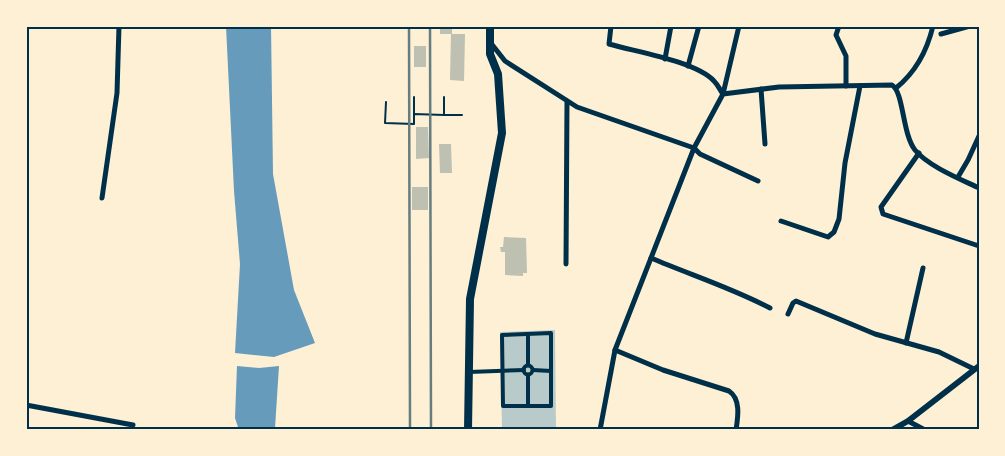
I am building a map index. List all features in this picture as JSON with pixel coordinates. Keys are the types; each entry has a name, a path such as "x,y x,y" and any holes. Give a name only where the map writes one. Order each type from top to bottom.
{"main road":[{"path":"468,430 470,299 502,133 498,74 490,54 490,26"}],"street":[{"path":"102,198 117,93 119,26"},
{"path":"611,26 609,44 688,66 714,81 723,94"},
{"path":"665,59 671,26"},
{"path":"688,66 699,26"},
{"path":"600,430 615,350 694,148 723,94 739,26"},
{"path":"840,26 836,35 846,56 846,86"},
{"path":"896,88 915,68 930,39 933,26"},
{"path":"941,34 970,26"},
{"path":"490,41 505,61 577,107 694,148 700,154 758,181"},
{"path":"723,94 779,87 892,85 896,88 907,135 919,153 936,166 979,188"},
{"path":"781,221 828,237 834,232 839,219 844,163 860,86"},
{"path":"761,89 765,144"},
{"path":"566,264 567,101"},
{"path":"958,177 979,136"},
{"path":"919,153 884,202 881,211 883,214 979,246"},
{"path":"651,258 726,287 770,308"},
{"path":"906,343 922,268"},
{"path":"788,314 796,300 875,334 939,352 976,368 908,421 892,430"},
{"path":"551,333 551,406 503,406 502,335 528,334 551,333"},
{"path":"524,370 528,365 528,334"},
{"path":"615,350 663,370 693,378 734,394 737,399 736,430"},
{"path":"528,365 533,370 551,371"},
{"path":"469,372 524,370"},
{"path":"524,370 524,373 528,375 528,406"},
{"path":"528,375 533,370"},
{"path":"26,406 133,425"},
{"path":"908,421 925,430"}],"path":[{"path":"386,102 385,123 414,124 414,97"},
{"path":"444,97 444,115"},
{"path":"414,114 462,115"}],"shaded area":[{"path":"555,330 556,430 502,430 500,332"}],"water":[{"path":"226,26 271,26 273,174 294,290 315,343 274,357 235,353 240,264 234,191"},
{"path":"237,366 259,368 279,366 275,428 238,427 235,418"}],"building":[{"path":"440,26 452,26 452,34 440,34"},
{"path":"451,34 465,34 464,81 450,80"},
{"path":"414,46 426,46 426,67 414,67"},
{"path":"416,127 428,127 429,158 416,159"},
{"path":"439,144 451,144 452,173 440,173"},
{"path":"412,187 428,187 428,210 412,210"},
{"path":"504,237 526,238 527,273 523,273 523,276 505,275 505,252 501,252 500,247 503,247"}],"railway":[{"path":"409,26 410,430"},
{"path":"430,26 431,430"}]}
